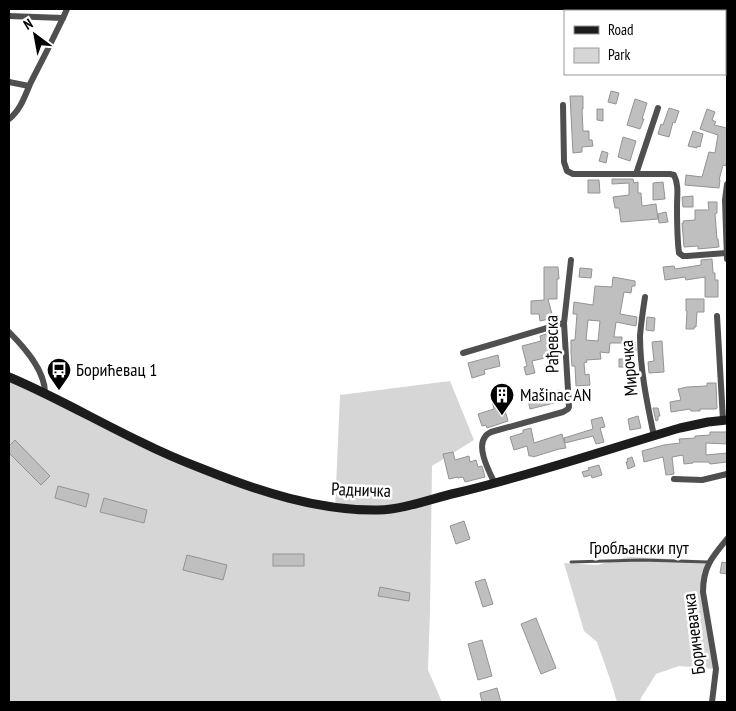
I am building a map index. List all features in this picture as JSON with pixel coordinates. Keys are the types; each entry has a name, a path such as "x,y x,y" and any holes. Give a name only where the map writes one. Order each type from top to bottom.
{"street":[{"path":"9,119 20,108 67,9"},
{"path":"9,16 64,18"},
{"path":"9,82 29,86"},
{"path":"563,105 564,162 567,171 573,174 674,175 677,181 679,251 681,255 727,256 725,200 727,184"},
{"path":"636,174 658,108"},
{"name":"Рађевска","path":"495,484 482,449 483,438 491,432 563,412 570,407 564,323 571,260"},
{"name":"Мирочка","path":"645,297 640,332 641,352 644,390 654,436"},
{"path":"717,316 725,420"},
{"path":"463,353 564,323"},
{"path":"9,332 17,339 36,364 44,381 45,393"},
{"name":"Радничка","path":"9,377 172,457 256,489 303,502 350,508 388,509 414,504 495,484 694,425 725,420"},
{"path":"674,479 702,480 727,474"},
{"name":"Боричевачка","path":"712,702 716,669 702,592 708,562 727,539"}],"lane":[{"name":"Гробљански пут","path":"571,562 642,560 708,562"}],"green space":[{"path":"9,380 160,455 335,510 340,395 450,381 474,440 432,466 428,670 442,702 9,702"},
{"path":"628,557 708,562 703,584 716,669 679,666 656,674 640,702 617,702 597,642 584,631 564,563 597,565"}],"building":[{"path":"611,91 619,93 616,104 608,102"},
{"path":"570,96 583,96 583,131 589,131 589,140 592,140 593,146 582,147 582,152 573,153"},
{"path":"635,99 647,103 640,129 627,125"},
{"path":"669,108 679,111 675,123 673,122 669,137 658,134"},
{"path":"597,109 603,109 603,121 597,120"},
{"path":"707,109 715,112 712,120 716,122 714,125 727,128 727,159 726,166 723,165 719,188 685,185 686,175 702,177 709,152 715,153 718,135 700,129"},
{"path":"693,131 703,134 700,147 697,146 697,148 688,146"},
{"path":"623,137 636,141 630,161 618,157"},
{"path":"602,151 608,153 606,163 599,161"},
{"path":"612,179 633,179 634,183 638,182 638,193 641,193 642,206 656,204 658,219 621,222 619,208 615,208 613,197 629,195 629,183 612,184"},
{"path":"588,180 599,180 600,193 588,193"},
{"path":"663,182 665,199 653,200 653,183"},
{"path":"693,196 693,207 683,207 682,197"},
{"path":"708,202 717,202 717,213 715,214 719,247 698,249 698,246 684,247 683,221 695,220 695,210 709,210"},
{"path":"666,212 668,222 659,223 658,214"},
{"path":"712,259 715,280 718,280 718,297 705,297 705,277 686,280 685,277 665,280 663,267 674,266 675,269 701,265 701,260"},
{"path":"544,267 558,267 559,279 557,279 557,299 548,299 553,318 540,321 539,314 531,314 531,301 544,300"},
{"path":"580,268 592,269 591,278 579,277"},
{"path":"613,277 635,281 635,286 632,286 631,293 624,292 620,314 637,317 636,326 616,322 614,337 622,337 622,343 610,343 609,353 600,352 601,359 586,360 587,362 584,363 585,375 589,374 590,385 576,386 575,366 572,366 571,353 571,340 575,340 577,314 573,314 574,302 593,305 595,286 612,287","holes":["588,320 600,321 598,341 586,340"]},
{"path":"686,299 704,299 704,312 697,312 696,327 694,329 686,329"},
{"path":"647,317 655,318 654,331 646,330"},
{"path":"552,332 559,356 556,357 556,360 551,361 550,358 545,358 532,361 535,373 526,375 524,367 527,366 522,346 541,341 540,336"},
{"path":"662,341 664,372 649,373 648,362 654,361 652,342"},
{"path":"624,342 635,342 636,351 631,351 631,367 619,367 619,359 625,359"},
{"path":"498,355 500,366 484,370 485,374 472,378 468,363"},
{"path":"707,383 716,383 716,409 691,411 690,409 671,412 670,402 681,400 678,389 707,386"},
{"path":"506,390 509,404 504,407 508,421 487,428 486,425 482,426 478,414 494,409 491,396"},
{"path":"559,390 562,401 530,409 527,395 539,392 540,395"},
{"path":"653,408 658,408 660,416 658,416 656,421"},
{"path":"638,416 641,428 630,430 628,419"},
{"path":"602,417 605,427 600,428 604,442 596,444 593,436 565,443 564,438 593,429 591,420"},
{"path":"531,428 534,443 562,434 566,448 533,457 529,456 527,446 514,450 510,437"},
{"path":"710,432 727,432 727,444 706,443 706,455 727,453 727,462 710,464 709,462 693,462 684,464 683,455 672,457 674,474 666,475 663,457 644,462 642,451 680,443 679,439 710,435"},
{"path":"15,440 50,476 41,485 9,453 9,446"},
{"path":"453,452 455,460 469,456 470,462 476,460 478,467 482,466 485,477 465,482 463,477 449,479 443,454"},
{"path":"632,457 635,466 628,469 627,459"},
{"path":"599,465 602,475 592,478 591,475 584,477 582,472"},
{"path":"58,486 89,494 86,507 55,498"},
{"path":"104,498 147,510 144,523 100,512"},
{"path":"464,521 470,539 456,544 450,526"},
{"path":"273,554 304,554 304,566 273,566"},
{"path":"187,555 227,565 223,580 183,570"},
{"path":"722,562 727,563 727,574 720,573"},
{"path":"485,579 493,604 483,607 475,582"},
{"path":"380,587 410,593 409,601 378,596"},
{"path":"536,618 556,668 541,674 521,624"},
{"path":"482,640 492,676 478,680 468,644"},
{"path":"497,688 501,702 482,702 480,693"}],"place":[{"name":"Борићевац 1","path":"59,391"},
{"name":"Mašinac AN","path":"502,416"}]}
